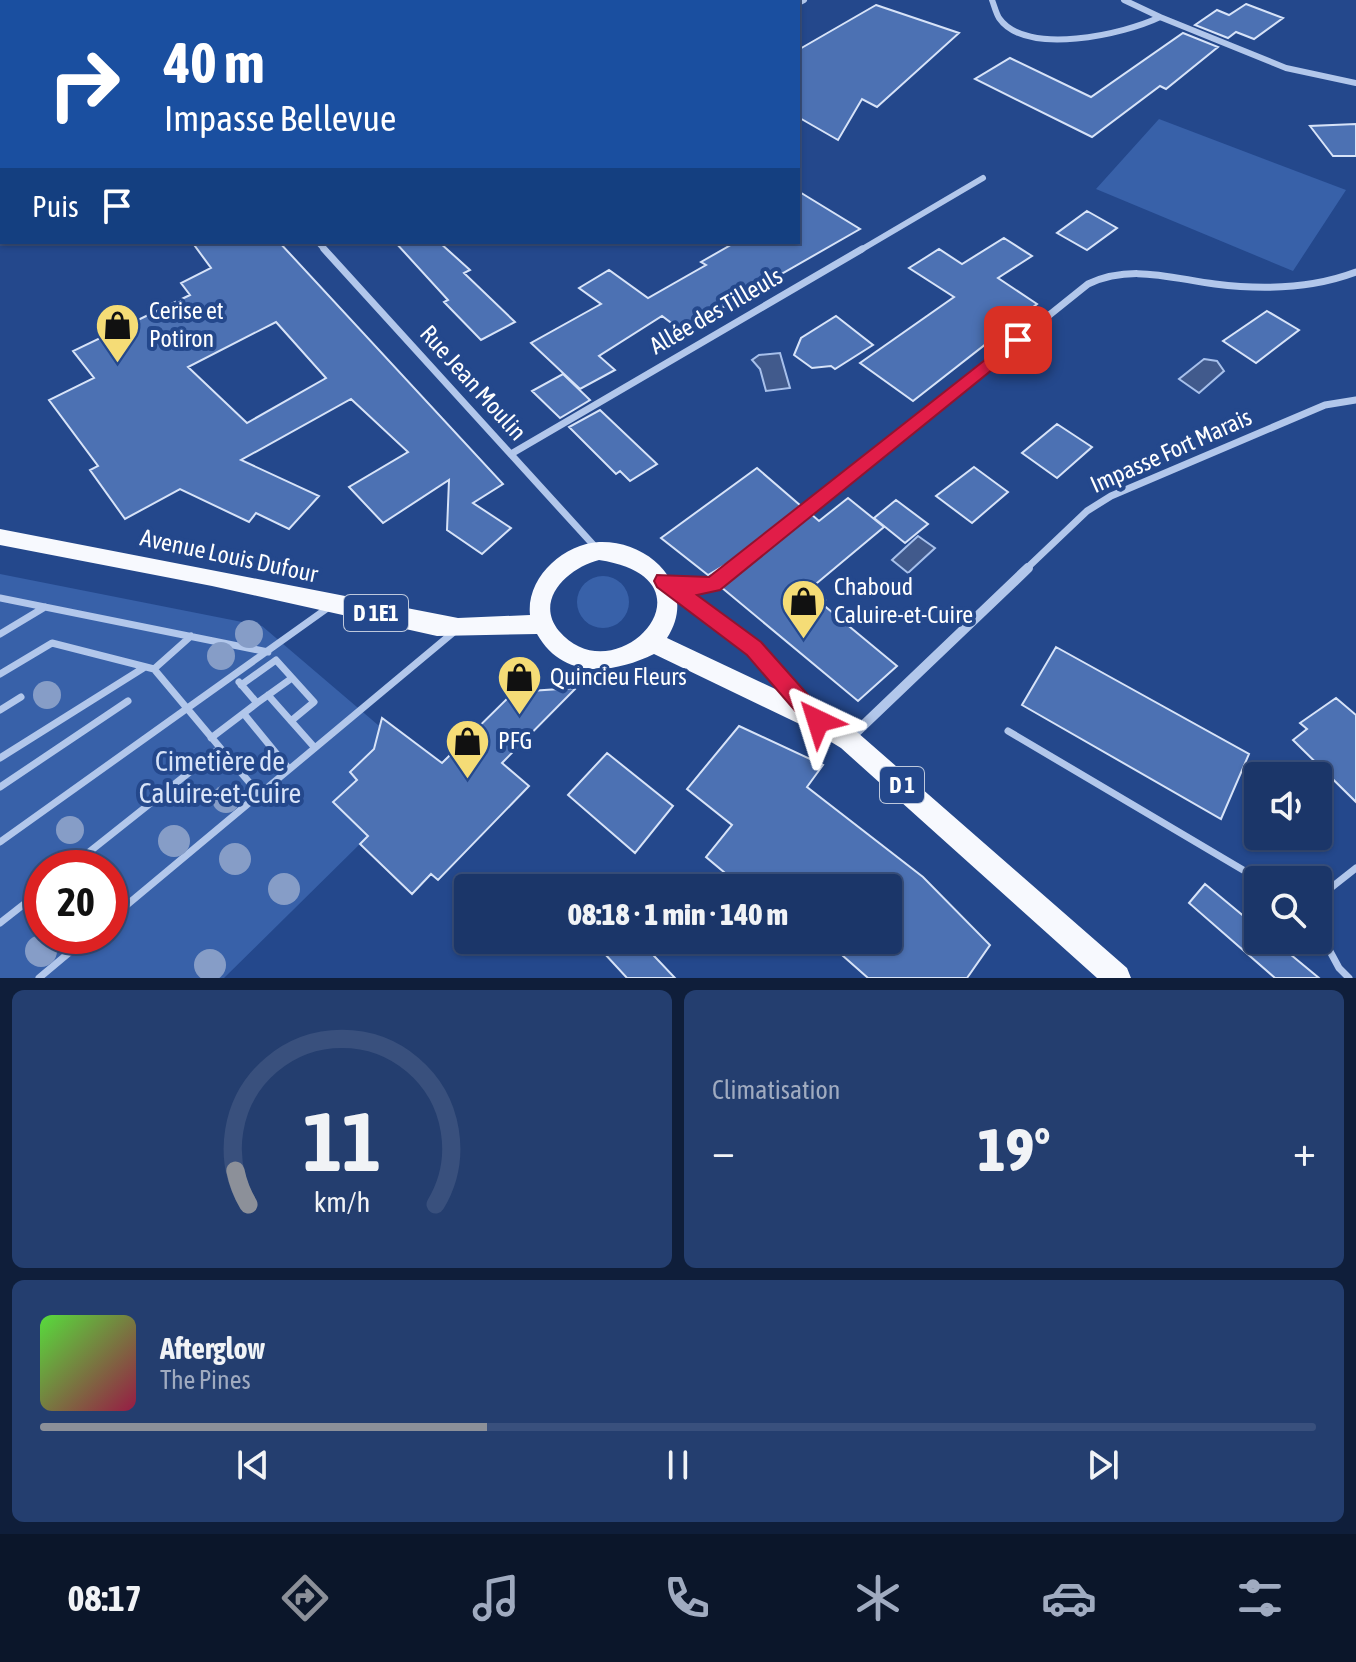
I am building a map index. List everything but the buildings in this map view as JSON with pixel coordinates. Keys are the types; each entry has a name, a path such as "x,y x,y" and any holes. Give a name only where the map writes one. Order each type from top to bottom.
{"main road":[{"name":"Avenue Louis Dufour","path":"0,537 458,628 542,624"},
{"path":"619,551 637,556 653,567 664,581 669,612 652,642 626,657 606,661 585,659 566,651 551,639 542,624 540,607 552,576 580,555 619,551"},
{"name":"D 1","path":"652,642 818,721 849,740 1117,978"}],"street":[{"path":"992,0 997,15 1013,27 1062,40 1132,32 1160,17"},
{"path":"1124,0 1286,68 1356,83"},
{"name":"Allée des Tilleuls","path":"511,454 983,178"},
{"name":"Rue Jean Moulin","path":"320,244 599,551"},
{"path":"664,581 692,587 714,584 1088,284 1105,274 1128,270 1155,271 1199,282 1302,287 1356,272"},
{"name":"Impasse Fort Marais","path":"849,740 1087,511 1111,496 1325,405 1356,400"}],"lane":[{"path":"664,581 754,648 818,721"},
{"path":"0,598 268,652"},
{"path":"0,842 332,604"},
{"path":"0,634 45,607"},
{"path":"128,904 458,628"},
{"path":"0,758 150,668 191,636"},
{"path":"0,674 52,643 150,668 259,794"},
{"path":"241,685 276,660 314,702 291,721"},
{"path":"234,676 257,703"},
{"path":"211,738 292,678"},
{"path":"268,695 315,748"},
{"path":"0,710 21,697"},
{"path":"0,787 128,701"},
{"path":"244,714 289,769"},
{"path":"1008,731 1244,871"},
{"path":"92,850 220,748"},
{"path":"1332,887 1356,868"},
{"path":"0,923 24,904"},
{"path":"39,978 68,954"},
{"path":"1331,954 1349,978"}],"green space":[{"path":"1159,119 1346,190 1293,271 1096,189"},
{"name":"Cimetière de Caluire-et-Cuire","path":"0,574 262,626 378,725 387,722 442,763 224,978 0,978"},
{"path":"603,576 622,583 629,602 622,621 603,628 584,621 577,602 584,583"}],"shaded area":[{"path":"780,353 790,388 766,391 760,369 752,360 759,355"},
{"path":"1204,359 1217,361 1224,371 1199,393 1179,379"},
{"path":"918,536 935,548 908,573 892,560"}],"place":[{"name":"Cerise et Potiron","path":"118,364"},
{"name":"Chaboud Caluire-et-Cuire","path":"803,640"},
{"name":"Quincieu Fleurs","path":"519,716"},
{"name":"PFG","path":"467,780"}],"route":[{"path":"818,721 754,648 716,616 664,581 692,587 714,584 1018,340"}]}
